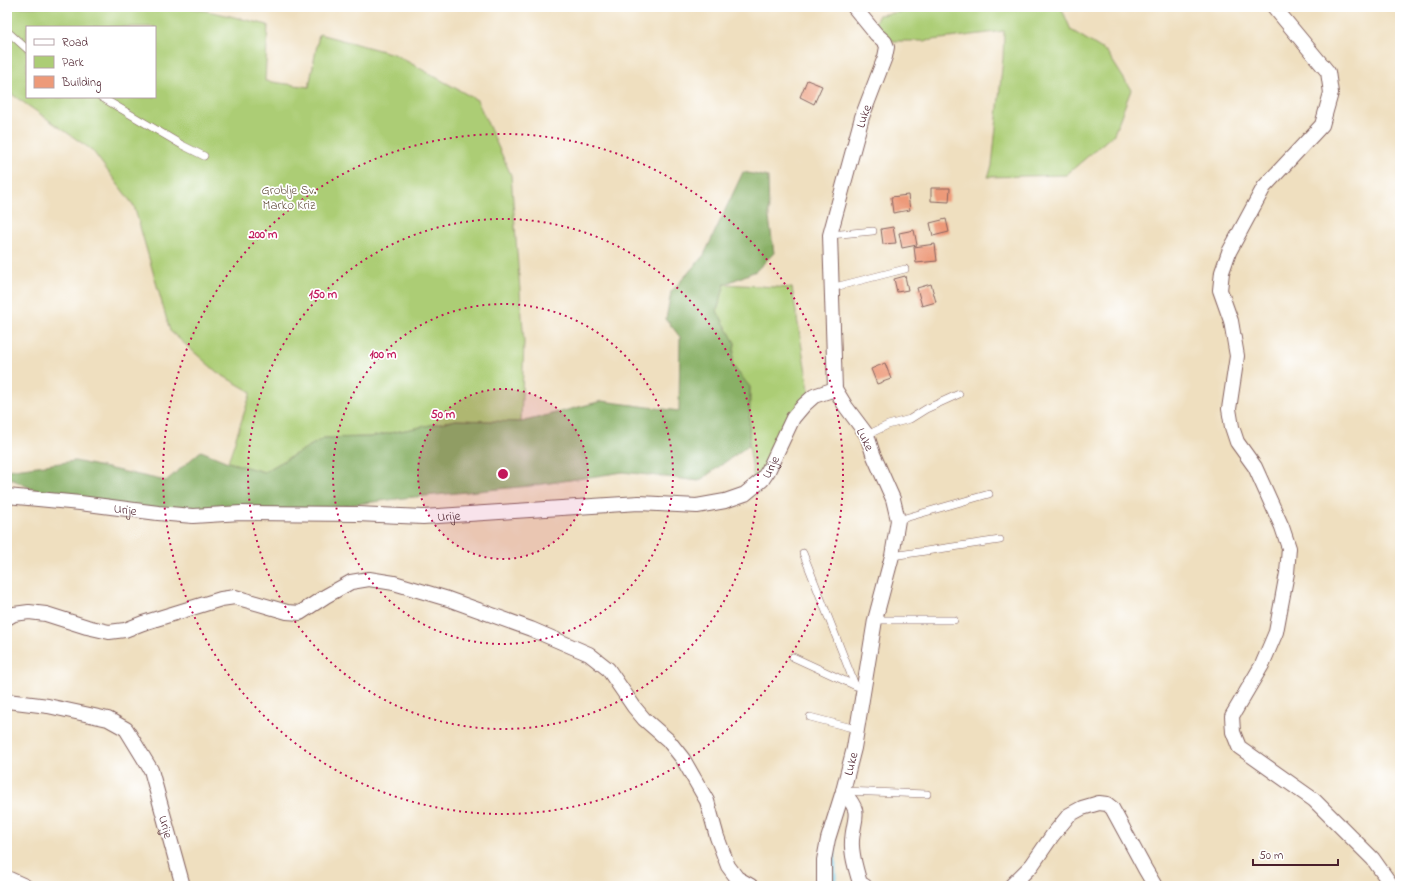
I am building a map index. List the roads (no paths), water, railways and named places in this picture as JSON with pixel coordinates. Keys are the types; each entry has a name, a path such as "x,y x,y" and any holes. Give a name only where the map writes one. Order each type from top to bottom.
{"street":[{"name":"Luke","path":"824,886 824,860 828,839 843,791 854,748 860,687 875,620 892,556 898,520 893,499 873,454 867,435 846,407 835,389 830,235 862,117 885,57 887,47 885,42 876,34 854,7"},
{"path":"1274,7 1328,72 1331,93 1322,125 1264,187 1229,252 1222,272 1220,290 1230,321 1237,356 1229,409 1232,427 1237,442 1255,467 1282,527 1289,548 1276,632 1262,665 1232,716 1233,732 1239,747 1314,800 1373,859 1392,886"},
{"name":"Urije","path":"7,496 193,516 241,513 357,514 423,517 524,509 639,504 697,506 725,501 745,494 762,480 768,471 793,418 814,396 835,389"},
{"path":"7,618 14,614 30,612 46,614 87,627 109,632 125,630 214,601 235,597 287,612 300,613 351,582 369,580 394,584 448,599 523,626 589,654 608,669 644,719 668,740 683,759 707,802 717,837 728,866 738,878 752,886"},
{"name":"Urije","path":"7,701 48,706 108,719 126,729 151,770 183,886"},
{"path":"843,791 853,803 857,816 852,841 855,864 860,883 865,886"},
{"path":"1011,886 1032,866 1052,836 1069,815 1082,808 1099,803 1107,804 1112,808 1144,869 1155,886"},
{"path":"7,878 25,886"}],"lane":[{"path":"7,31 26,48"},
{"path":"103,98 182,145 204,156"},
{"path":"830,235 873,231"},
{"path":"831,288 905,268"},
{"path":"867,435 888,425 910,419 926,409 959,394"},
{"path":"898,520 989,494"},
{"path":"892,556 1000,540"},
{"path":"803,552 860,687"},
{"path":"875,620 954,620"},
{"path":"793,657 860,687"},
{"path":"810,717 856,729"},
{"path":"843,791 926,794"}],"waterway":[{"path":"834,839 835,886"}],"park label":[{"name":"Groblje Sv. Marko Kriz","path":"289,196"}]}
